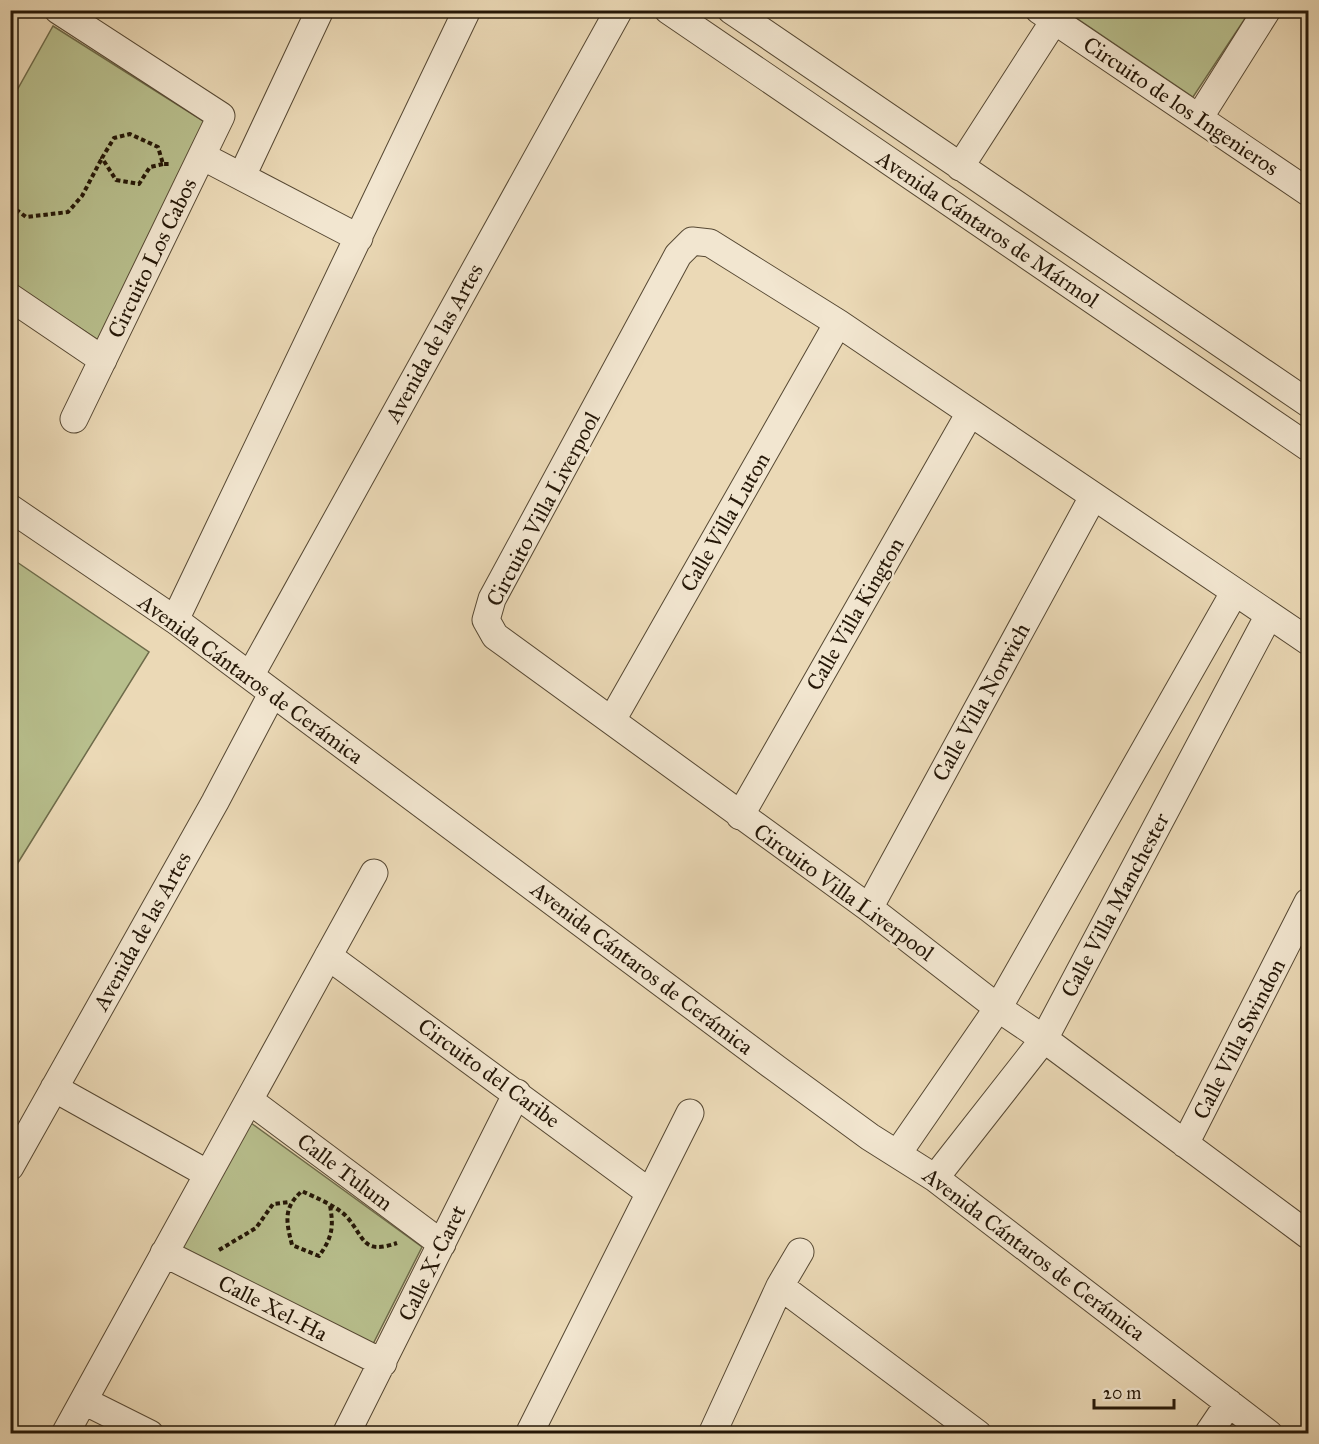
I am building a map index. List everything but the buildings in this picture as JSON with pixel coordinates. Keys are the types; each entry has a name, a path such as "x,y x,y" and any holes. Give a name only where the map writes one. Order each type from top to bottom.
{"street":[{"name":"Circuito Los Cabos","path":"58,10 221,116 74,419"},
{"path":"242,176 320,10"},
{"path":"175,620 467,10"},
{"name":"Avenida de las Artes","path":"250,676 619,10"},
{"name":"Avenida Cántaros de Mármol","path":"668,10 1308,447"},
{"name":"Avenida Cántaros de Mármol","path":"731,10 1308,403"},
{"path":"1199,118 1268,10"},
{"name":"Circuito de los Ingenieros","path":"960,167 1046,16 1308,192"},
{"name":"Circuito Los Cabos","path":"199,162 242,176 359,238"},
{"name":"Circuito Villa Liverpool","path":"1308,642 838,323 710,243 692,241 678,255 492,599 486,620 495,636 869,908 998,1008 1044,1039 1308,1236"},
{"name":"Circuito Los Cabos","path":"10,297 103,360"},
{"name":"Calle Villa Luton","path":"612,720 838,323"},
{"name":"Calle Villa Kington","path":"740,816 970,412"},
{"name":"Calle Villa Norwich","path":"869,908 1093,497"},
{"name":"Avenida Cántaros de Cerámica","path":"10,508 175,620 824,1103 935,1178 1269,1434"},
{"path":"897,1152 998,1008 1234,593"},
{"name":"Calle Villa Manchester","path":"935,1178 1044,1039 1269,615"},
{"name":"Avenida de las Artes","path":"10,1167 215,802 272,694"},
{"path":"65,1434 169,1256 208,1174 374,873"},
{"name":"Calle Villa Swindon","path":"1185,1144 1308,902"},
{"name":"Circuito del Caribe","path":"328,956 649,1192"},
{"path":"54,1088 208,1174"},
{"name":"Calle X-Caret","path":"346,1434 517,1093"},
{"name":"Calle Tulum","path":"249,1100 442,1244"},
{"path":"529,1434 690,1113"},
{"path":"712,1434 780,1286 800,1252"},
{"name":"Calle Xel-Ha","path":"169,1256 383,1363"},
{"path":"780,1286 978,1434"},
{"path":"84,1401 150,1434"},
{"path":"1208,1434 1229,1403"}],"path":[{"path":"10,205 26,218 68,212 82,196 114,138 130,134 158,147 163,164"},
{"path":"102,158 116,180 139,184 150,167 199,162"},
{"path":"169,1256 219,1250 256,1228 273,1204 290,1202 302,1191 346,1216 361,1241 382,1249 407,1240 417,1226"},
{"path":"290,1202 286,1223 292,1245 319,1256 330,1241 334,1224 330,1206"}],"green space":[{"path":"1066,11 1250,11 1193,97"},
{"path":"53,26 208,124 98,340 11,283 11,101"},
{"path":"11,558 149,652 11,874"},
{"path":"251,1123 422,1247 372,1346 178,1252"}]}
